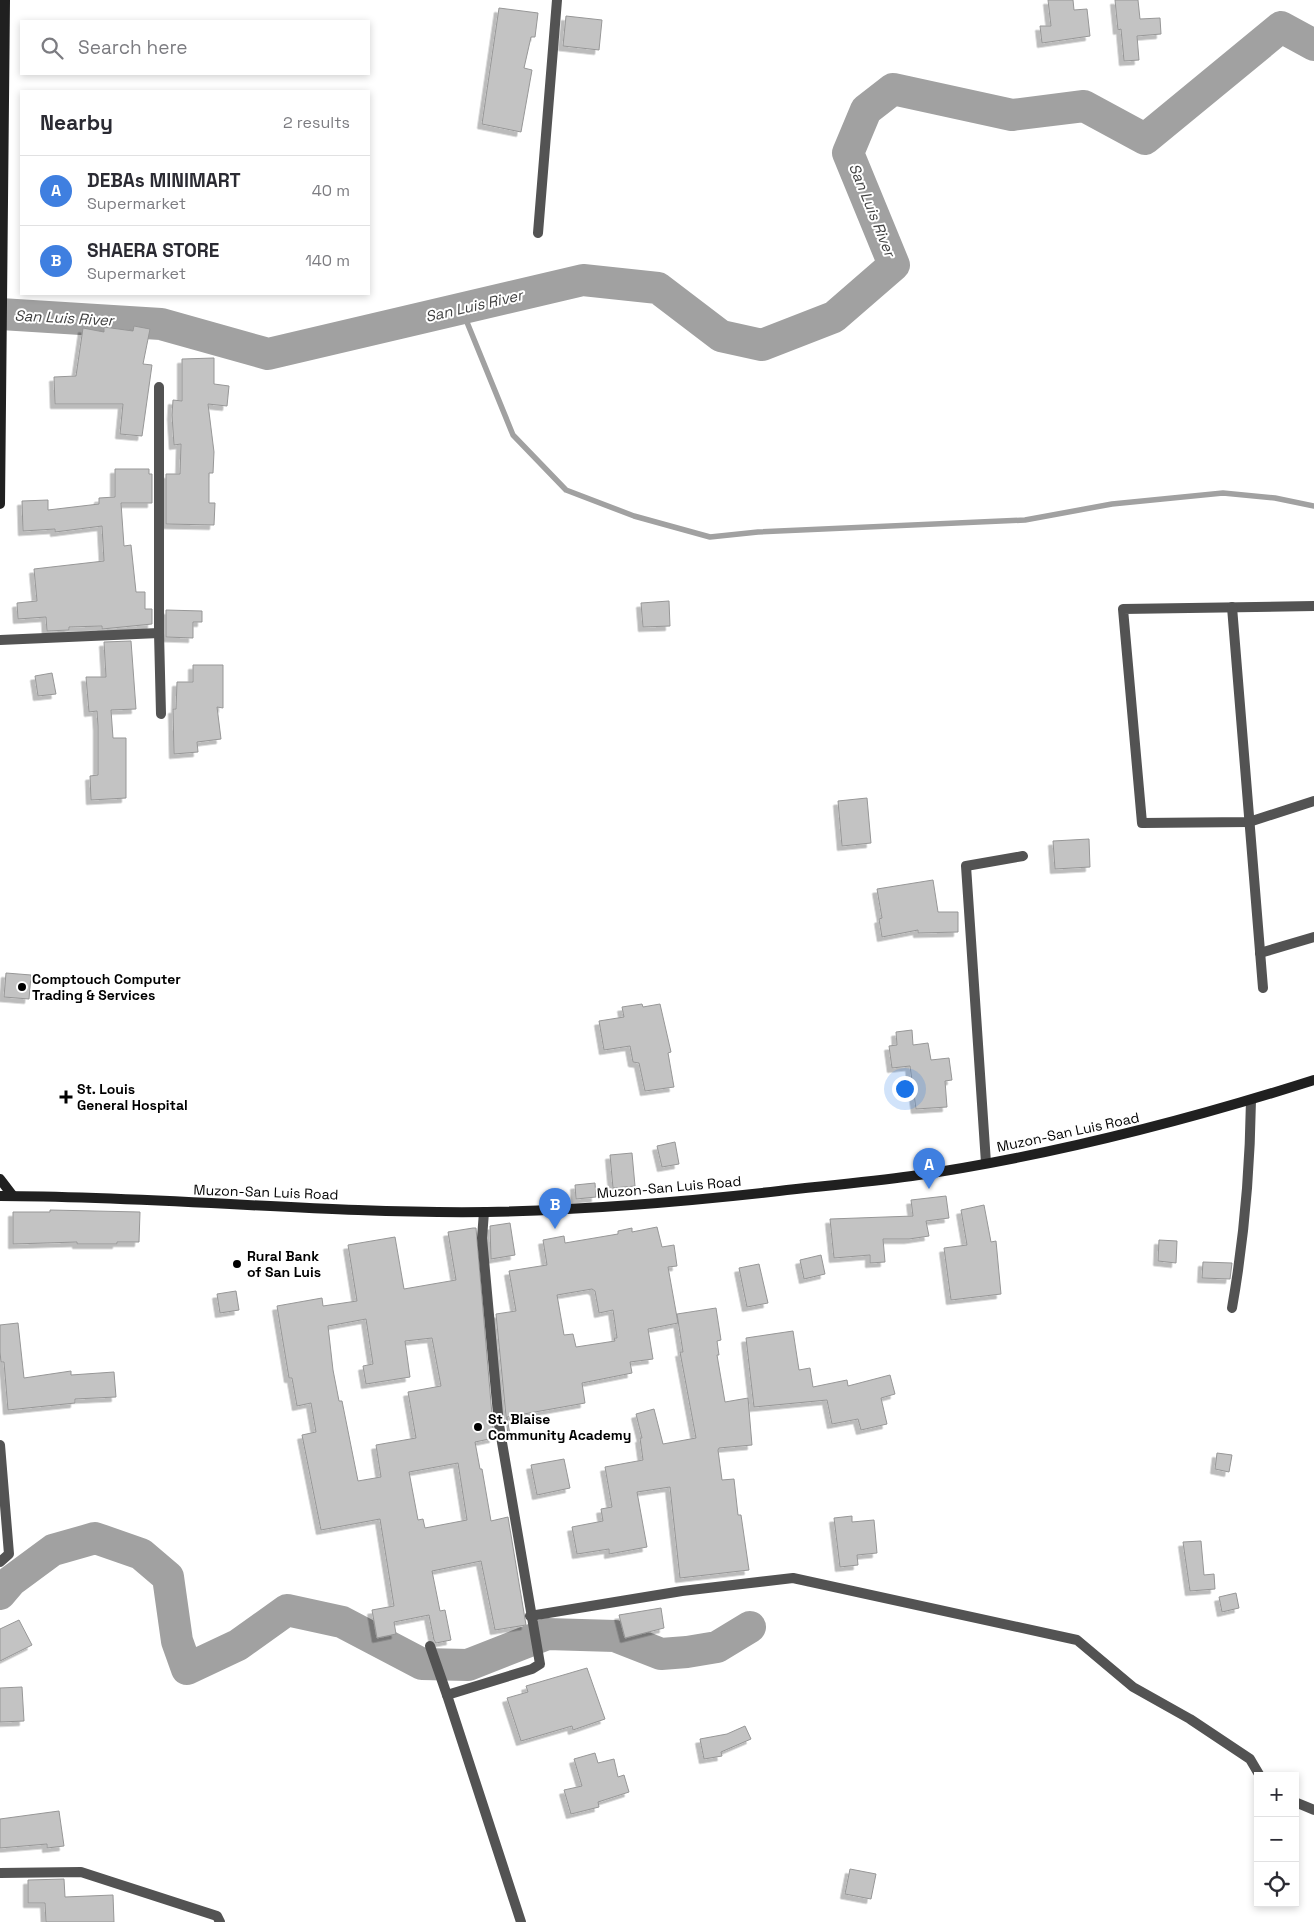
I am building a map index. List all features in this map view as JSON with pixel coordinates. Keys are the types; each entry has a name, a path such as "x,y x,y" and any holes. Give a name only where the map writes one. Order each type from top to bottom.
{"main road":[{"path":"0,504 5,0"},
{"name":"Muzon-San Luis Road","path":"0,1196 392,1211 484,1212 561,1210 711,1199 910,1176 986,1164 1096,1141 1251,1100 1314,1080"},
{"path":"0,1179 13,1196"}],"street":[{"path":"538,233 557,0"},
{"path":"159,387 158,634 161,714"},
{"path":"1314,606 1123,609 1142,823 1249,822 1314,802"},
{"path":"1232,607 1263,988"},
{"path":"0,640 158,634"},
{"path":"986,1164 966,866 1023,856"},
{"path":"1260,953 1314,937"},
{"path":"1232,1308 1238,1275 1251,1147 1251,1100"},
{"path":"447,1695 532,1669 540,1664 530,1616 499,1425 482,1238 484,1212"},
{"path":"0,1445 9,1554 0,1562"},
{"path":"530,1616 682,1590 774,1578 793,1578 1077,1640 1133,1687 1190,1719 1250,1759 1258,1772"},
{"path":"430,1646 521,1922"},
{"path":"1299,1804 1314,1810"},
{"path":"0,1873 81,1872 217,1916 220,1922"}],"building":[{"path":"1048,0 1073,0 1074,10 1087,9 1090,36 1042,43 1040,26 1051,26"},
{"path":"1115,0 1138,0 1140,19 1160,18 1161,34 1137,36 1139,60 1124,61 1121,29 1118,30"},
{"path":"499,8 538,13 535,37 531,37 524,68 532,70 521,132 482,124"},
{"path":"566,16 602,20 599,50 563,46"},
{"path":"134,326 150,329 143,364 152,365 142,436 120,434 123,404 55,404 54,377 76,376 83,328 104,332 104,327 133,331"},
{"path":"214,358 214,384 229,386 227,406 208,404 214,452 213,473 209,473 209,503 215,503 214,525 166,524 166,474 180,474 181,444 174,445 172,415 173,400 182,401 182,359"},
{"path":"115,469 149,469 149,474 152,474 152,503 121,503 124,546 131,545 136,592 145,592 145,609 152,609 152,624 102,629 102,626 69,627 69,630 47,631 46,617 18,619 17,603 37,601 34,569 104,561 102,526 55,532 55,529 23,531 22,501 48,500 48,510 99,504 99,498 115,497"},
{"path":"669,601 670,626 643,627 641,603"},
{"path":"166,610 202,611 202,622 193,622 193,638 166,637"},
{"path":"131,641 136,709 111,710 113,738 126,738 126,798 91,800 90,776 98,775 98,726 97,711 89,712 86,677 106,677 104,642"},
{"path":"193,665 223,665 223,708 217,707 221,739 197,742 198,752 174,754 173,709 176,709 177,682 193,682"},
{"path":"52,673 56,694 38,696 35,676"},
{"path":"867,798 871,843 842,846 838,801"},
{"path":"1089,839 1090,867 1055,869 1053,841"},
{"path":"933,880 938,912 958,912 958,932 918,933 918,930 882,937 879,919 882,918 877,889"},
{"path":"6,973 31,975 29,999 4,997"},
{"path":"642,1004 643,1007 660,1004 671,1052 668,1053 674,1087 645,1091 639,1063 633,1062 630,1046 604,1050 599,1021 624,1017 622,1007"},
{"path":"912,1030 913,1045 928,1043 931,1060 949,1058 952,1080 945,1081 947,1107 916,1109 910,1066 892,1068 889,1046 897,1045 896,1032"},
{"path":"675,1142 679,1164 662,1167 657,1146"},
{"path":"632,1153 635,1186 613,1188 610,1155"},
{"path":"595,1183 596,1197 576,1199 575,1185"},
{"path":"946,1196 949,1218 926,1221 929,1236 909,1239 883,1239 885,1262 870,1263 870,1255 834,1258 830,1219 913,1216 911,1200"},
{"path":"984,1205 991,1242 996,1241 1001,1294 951,1300 944,1248 967,1245 961,1210"},
{"path":"50,1210 140,1212 139,1242 117,1242 117,1244 77,1244 77,1242 13,1244 13,1212 50,1212"},
{"path":"510,1223 515,1255 491,1259 490,1226"},
{"path":"657,1227 662,1247 674,1245 677,1266 668,1267 678,1323 648,1329 653,1359 630,1362 632,1373 582,1383 585,1403 507,1417 510,1435 508,1436 496,1314 516,1311 509,1271 547,1265 543,1240 564,1236 565,1243 618,1234 618,1231 632,1228 632,1232","holes":["592,1289 595,1291 599,1313 613,1310 617,1338 614,1338 615,1341 576,1347 573,1334 564,1335 557,1295"]},
{"path":"476,1228 494,1438 475,1442 480,1469 482,1469 491,1521 508,1517 526,1625 495,1630 481,1561 432,1571 440,1611 445,1610 451,1640 436,1643 429,1615 394,1622 396,1634 377,1638 372,1610 394,1606 380,1519 321,1530 302,1435 316,1432 311,1403 297,1406 292,1378 289,1378 277,1306 322,1298 323,1306 357,1301 348,1245 395,1237 404,1289 456,1280 448,1232","holes":["366,1319 373,1364 363,1366 366,1384 410,1377 405,1341 432,1338 441,1386 408,1392 416,1438 376,1445 381,1477 358,1481 342,1401 339,1401 328,1326","458,1463 467,1520 425,1528 423,1519 418,1520 409,1472"]},
{"path":"1159,1240 1177,1241 1176,1263 1158,1261"},
{"path":"821,1255 825,1274 804,1279 800,1260"},
{"path":"1203,1262 1232,1263 1230,1279 1202,1278"},
{"path":"759,1264 768,1303 747,1307 739,1268"},
{"path":"236,1291 239,1310 220,1313 217,1294"},
{"path":"716,1308 721,1340 717,1341 719,1355 717,1355 725,1402 748,1398 752,1445 719,1448 718,1450 722,1480 734,1479 738,1515 741,1515 749,1570 680,1578 670,1487 637,1492 647,1547 609,1554 609,1549 577,1554 572,1527 603,1521 601,1509 612,1507 605,1467 643,1460 640,1438 642,1438 636,1414 654,1409 663,1444 696,1438 680,1352 683,1352 677,1314"},
{"path":"18,1323 24,1378 71,1371 71,1375 114,1372 116,1397 75,1399 75,1403 8,1410 4,1362 1,1362 0,1352 0,1325"},
{"path":"793,1331 799,1370 810,1368 813,1387 847,1380 848,1386 890,1375 895,1394 881,1398 887,1424 861,1430 858,1419 832,1424 827,1400 754,1407 746,1338"},
{"path":"1217,1453 1232,1455 1229,1472 1215,1469"},
{"path":"564,1459 570,1488 537,1495 531,1465"},
{"path":"852,1516 852,1522 874,1520 877,1553 857,1555 858,1565 840,1567 834,1518"},
{"path":"1201,1541 1204,1575 1214,1574 1215,1589 1190,1591 1183,1542"},
{"path":"1236,1593 1239,1608 1222,1612 1219,1597"},
{"path":"661,1608 664,1628 625,1638 619,1615"},
{"path":"19,1620 32,1645 0,1661 0,1629"},
{"path":"587,1668 605,1719 573,1730 572,1726 521,1741 507,1698 528,1692 526,1686"},
{"path":"22,1687 24,1721 0,1722 0,1688"},
{"path":"745,1726 751,1739 721,1752 722,1756 704,1759 700,1739 727,1734"},
{"path":"595,1753 598,1763 614,1759 618,1777 624,1775 629,1792 598,1802 599,1807 571,1814 564,1790 582,1786 574,1759"},
{"path":"59,1811 64,1846 47,1848 47,1844 0,1848 0,1819"},
{"path":"850,1869 876,1874 871,1899 845,1894"},
{"path":"64,1879 65,1897 113,1895 114,1922 46,1922 45,1903 28,1903 28,1880"}],"waterway":[{"name":"San Luis River","path":"0,314 161,324 268,354 583,280 658,288 721,336 762,345 834,317 894,265 848,153 866,110 893,89 1012,115 1084,106 1145,139 1281,27 1314,45"},
{"path":"462,310 513,435 566,490 634,516 710,537 758,532 1025,520 1112,504 1223,493 1275,498 1314,506"},
{"path":"0,1594 11,1581 53,1550 95,1538 141,1554 168,1577 177,1641 187,1669 238,1645 287,1610 342,1622 422,1664 468,1665 547,1634 615,1636 661,1654 687,1652 717,1647 750,1627"}],"place":[{"name":"Comptouch Computer Trading & Services","path":"22,987"},
{"name":"St. Louis General Hospital","path":"66,1097"},
{"name":"DEBAs MINIMART","path":"929,1189"},
{"name":"SHAERA STORE","path":"555,1229"},
{"name":"Rural Bank of San Luis","path":"237,1264"},
{"name":"St. Blaise Community Academy","path":"478,1427"}]}
